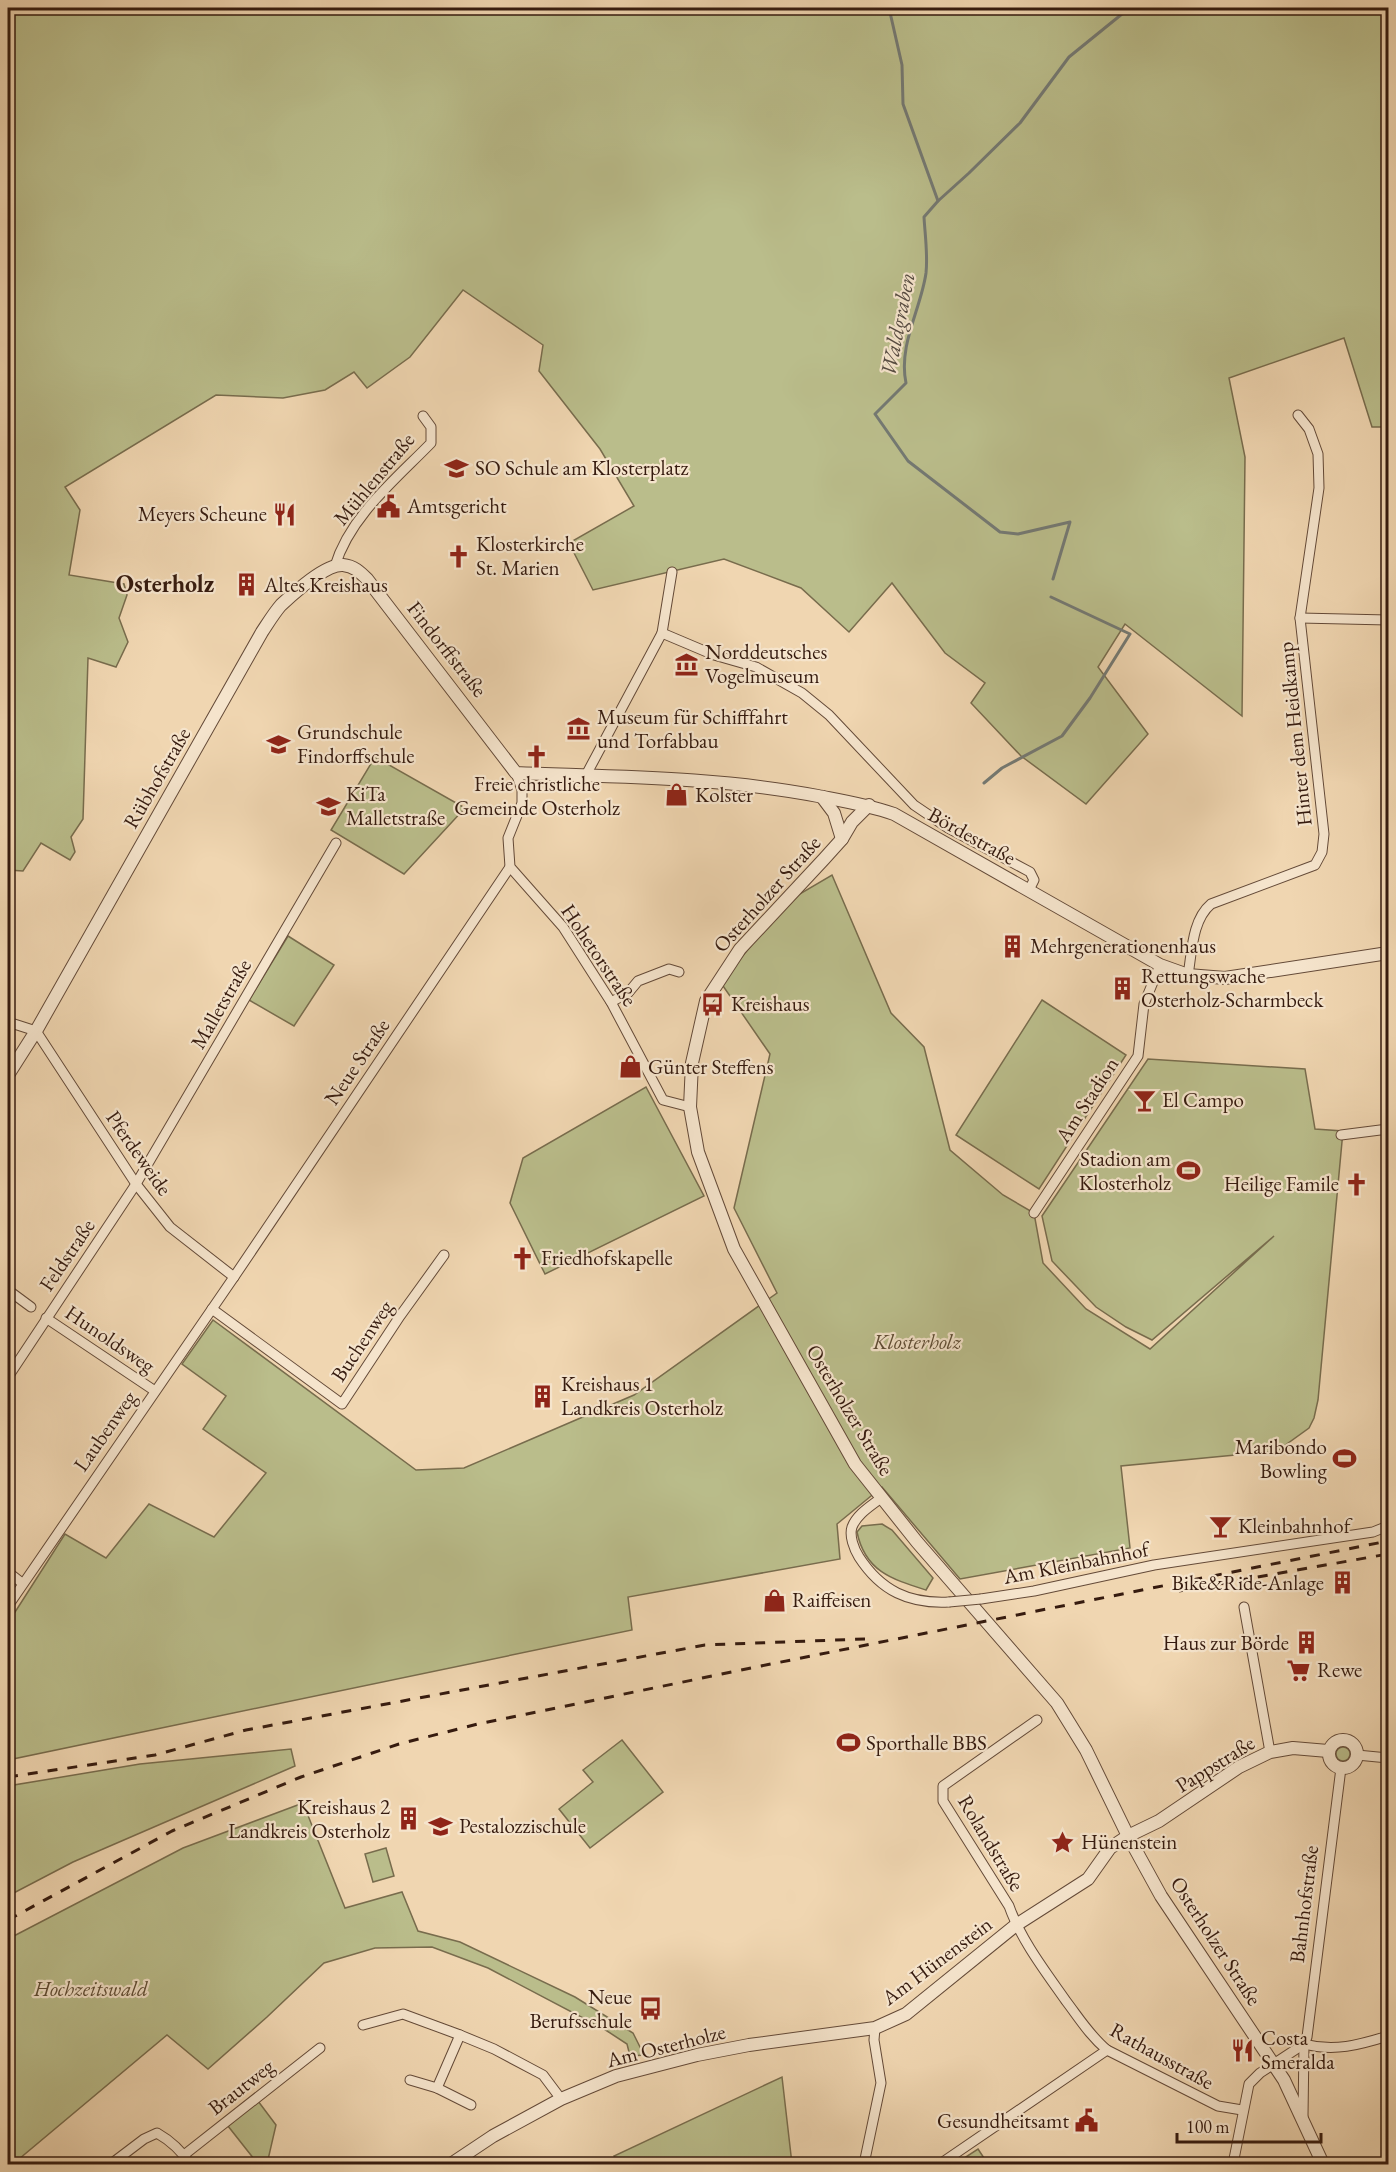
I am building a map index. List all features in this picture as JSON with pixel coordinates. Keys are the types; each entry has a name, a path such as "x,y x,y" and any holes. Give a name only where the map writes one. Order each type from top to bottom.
{"street":[{"name":"Mühlenstraße","path":"335,566 340,549 353,528 431,443 431,427 423,416"},
{"name":"Hinter dem Heidkamp","path":"1188,975 1202,911 1211,904 1315,865 1322,852 1324,834 1300,618 1314,531 1319,465 1316,445 1309,429 1298,416"},
{"name":"Findorffstraße","path":"335,566 350,566 359,570 367,579 516,773"},
{"name":"Rübhofstraße","path":"8,1075 36,1030 262,632 280,607 317,576 335,566"},
{"path":"586,776 662,633 672,572"},
{"path":"1300,618 1389,620"},
{"path":"662,633 714,655 756,667 802,693 828,716 914,805 948,828 1030,872 1034,880 1029,890"},
{"path":"510,867 508,838 522,803 522,790 516,773"},
{"name":"Bördestraße","path":"516,773 708,781 789,790 869,805 894,814 1160,965 1188,975 1236,977 1389,953"},
{"path":"822,797 834,813 842,839"},
{"name":"Osterholzer Straße","path":"869,805 852,822 842,839 740,949 706,1001 692,1063 690,1107 698,1152 734,1249 855,1464 881,1498 1057,1703 1086,1750 1128,1836 1161,1896 1274,2064"},
{"name":"Malletstraße","path":"136,1184 336,843"},
{"name":"Hohetorstraße","path":"510,867 563,927 611,1002 663,1100 690,1107"},
{"name":"Neue Straße","path":"234,1277 510,867"},
{"name":"Am Stadion","path":"1034,1213 1138,1056 1144,1004 1160,965"},
{"path":"611,1002 628,993 638,981 669,969 679,972"},
{"path":"8,1022 36,1030"},
{"name":"Pferdeweide","path":"36,1030 136,1184 170,1227 234,1277"},
{"path":"1341,1135 1389,1129"},
{"name":"Feldstraße","path":"8,1377 136,1184"},
{"name":"Buchenweg","path":"212,1309 342,1404 400,1316 444,1255"},
{"name":"Laubenweg","path":"8,1606 234,1277"},
{"path":"8,1290 31,1307"},
{"name":"Hunoldsweg","path":"46,1318 155,1391"},
{"name":"Am Kleinbahnhof","path":"881,1498 857,1518 851,1529 854,1548 868,1571 883,1586 926,1602 981,1599 1034,1591 1154,1565 1373,1532 1388,1527"},
{"path":"8,1572 22,1583"},
{"path":"1244,1607 1270,1752"},
{"name":"Rolandstraße","path":"1016,1925 1009,1906 943,1801 943,1786 1037,1720"},
{"path":"1344,1739 1353,1743 1357,1755 1352,1765 1341,1768 1330,1761 1328,1751 1335,1741 1344,1739"},
{"name":"Pappstraße","path":"1128,1836 1159,1821 1239,1767 1270,1752 1293,1748 1328,1751"},
{"path":"1357,1755 1389,1758"},
{"name":"Bahnhofstraße","path":"1303,2116 1304,2044 1307,2037 1316,1972 1341,1768"},
{"name":"Am Hünenstein","path":"864,2164 881,2083 874,2040 875,2028 906,2014 1016,1925 1088,1879 1110,1848 1128,1836"},
{"name":"Rathausstraße","path":"1016,1925 1088,2031 1107,2050 1218,2106 1242,2110"},
{"path":"363,2025 404,2014 494,2049 543,2075 561,2099"},
{"name":"Am Osterholze","path":"451,2164 494,2136 561,2099 616,2076 697,2055 749,2045 875,2028"},
{"path":"437,2088 460,2035"},
{"path":"1233,2164 1242,2110 1249,2084 1254,2077 1304,2044 1315,2047 1349,2048 1389,2036"},
{"name":"Brautweg","path":"184,2155 320,2048"},
{"path":"940,2164 1107,2050"},
{"name":"Bahnhofstraße","path":"1274,2064 1303,2116 1323,2164"},
{"path":"410,2080 437,2088 471,2105"},
{"path":"111,2164 144,2139 157,2133 170,2140 189,2164"}],"green space":[{"path":"8,8 1388,8 1388,427 1372,427 1344,338 1229,378 1245,457 1242,716 1125,624 1098,667 1148,734 1086,804 1021,756 971,703 985,683 945,653 892,583 849,632 801,588 724,559 593,590 569,543 634,506 600,449 539,371 543,345 463,290 410,357 367,388 354,372 325,390 283,398 216,395 65,487 80,510 69,575 124,584 127,595 119,618 128,642 116,667 88,658 83,819 71,837 75,852 70,860 41,843 23,871 8,870"},
{"path":"375,757 465,808 404,874 331,830"},
{"name":"Klosterholz","path":"832,875 891,1013 924,1047 950,1150 1003,1195 1034,1213 1043,1263 1086,1309 1150,1349 1274,1236 1152,1340 1126,1327 1096,1307 1052,1261 1042,1216 1148,1059 1305,1069 1315,1129 1343,1131 1318,1400 1309,1428 1277,1451 1121,1466 1130,1548 960,1579 882,1487 837,1524 840,1559 628,1597 632,1630 8,1760 8,1623 65,1534 106,1558 149,1504 214,1537 266,1473 203,1429 226,1396 182,1364 213,1320 416,1470 464,1468 634,1395 777,1293 734,1208 770,1054 721,983 786,902"},
{"path":"288,936 334,965 294,1026 249,1000"},
{"path":"1042,1000 1126,1055 1039,1189 956,1135"},
{"path":"646,1087 704,1196 545,1274 510,1203 523,1158"},
{"path":"882,1524 892,1530 933,1578 926,1590 881,1572 866,1556 857,1532 862,1526"},
{"path":"622,1740 663,1792 590,1848 559,1809 593,1782 583,1770"},
{"path":"1340,1747 1346,1747 1350,1754 1346,1761 1340,1761 1336,1757 1336,1751"},
{"path":"291,1749 295,1766 73,1862 8,1896 8,1786 140,1764"},
{"name":"Hochzeitswald","path":"303,1803 345,1908 402,1892 418,1931 460,1942 575,1997 633,2033 644,2055 630,2056 627,2044 604,2029 488,1968 432,1947 375,1948 324,1963 208,2069 167,2035 13,2164 8,2164 8,1939 183,1848"},
{"path":"386,1848 394,1876 373,1882 365,1854"},
{"path":"782,2077 792,2164 617,2164 619,2163 614,2156"},
{"path":"258,2101 276,2125 267,2164 258,2164 228,2126"},
{"path":"978,2149 988,2164 955,2164"}],"waterway":[{"name":"Waldgraben","path":"889,8 902,65 903,104 938,201 924,217 926,273 907,341 904,369 906,383 875,414 908,461 1000,532 1018,534 1070,522 1053,579"},
{"path":"938,201 1020,123 1069,57 1122,14 1137,8"},
{"name":"Waldgraben","path":"984,783 1002,768 1062,736 1090,698 1130,634 1051,597"}],"railway":[{"path":"8,1920 172,1831 301,1777 399,1744 478,1724 1388,1541"},
{"path":"1179,1591 1388,1554"},
{"path":"8,1777 155,1755 246,1730 705,1645 865,1639"}],"place":[{"name":"SO Schule am Klosterplatz","path":"457,468"},
{"name":"Amtsgericht","path":"389,506"},
{"name":"Meyers Scheune","path":"285,514"},
{"name":"Klosterkirche St. Marien","path":"458,556"},
{"name":"Altes Kreishaus","path":"246,585"},
{"name":"Norddeutsches Vogelmuseum","path":"687,664"},
{"name":"Museum für Schifffahrt und Torfabbau","path":"579,729"},
{"name":"Grundschule Findorffschule","path":"279,744"},
{"name":"Freie christliche Gemeinde Osterholz","path":"537,756"},
{"name":"Kolster","path":"677,795"},
{"name":"KiTa Malletstraße","path":"328,806"},
{"name":"Mehrgenerationenhaus","path":"1012,946"},
{"name":"Rettungswache Osterholz-Scharmbeck","path":"1123,988"},
{"name":"Kreishaus","path":"713,1004"},
{"name":"Günter Steffens","path":"630,1067"},
{"name":"El Campo","path":"1144,1100"},
{"name":"Stadion am Klosterholz","path":"1189,1171"},
{"name":"Heilige Famile","path":"1357,1184"},
{"name":"Friedhofskapelle","path":"523,1258"},
{"name":"Kreishaus 1 Landkreis Osterholz","path":"543,1396"},
{"name":"Maribondo Bowling","path":"1345,1459"},
{"name":"Kleinbahnhof","path":"1220,1526"},
{"name":"Bike&Ride-Anlage","path":"1342,1583"},
{"name":"Raiffeisen","path":"774,1600"},
{"name":"Haus zur Börde","path":"1307,1643"},
{"name":"Rewe","path":"1299,1670"},
{"name":"Sporthalle BBS","path":"848,1743"},
{"name":"Kreishaus 2 Landkreis Osterholz","path":"408,1819"},
{"name":"Pestalozzischule","path":"441,1826"},
{"name":"Hünenstein","path":"1063,1842"},
{"name":"Neue Berufsschule","path":"650,2009"},
{"name":"Costa Smeralda","path":"1243,2050"},
{"name":"Gesundheitsamt","path":"1087,2121"}],"district":[{"name":"Osterholz","path":"165,584"}]}
